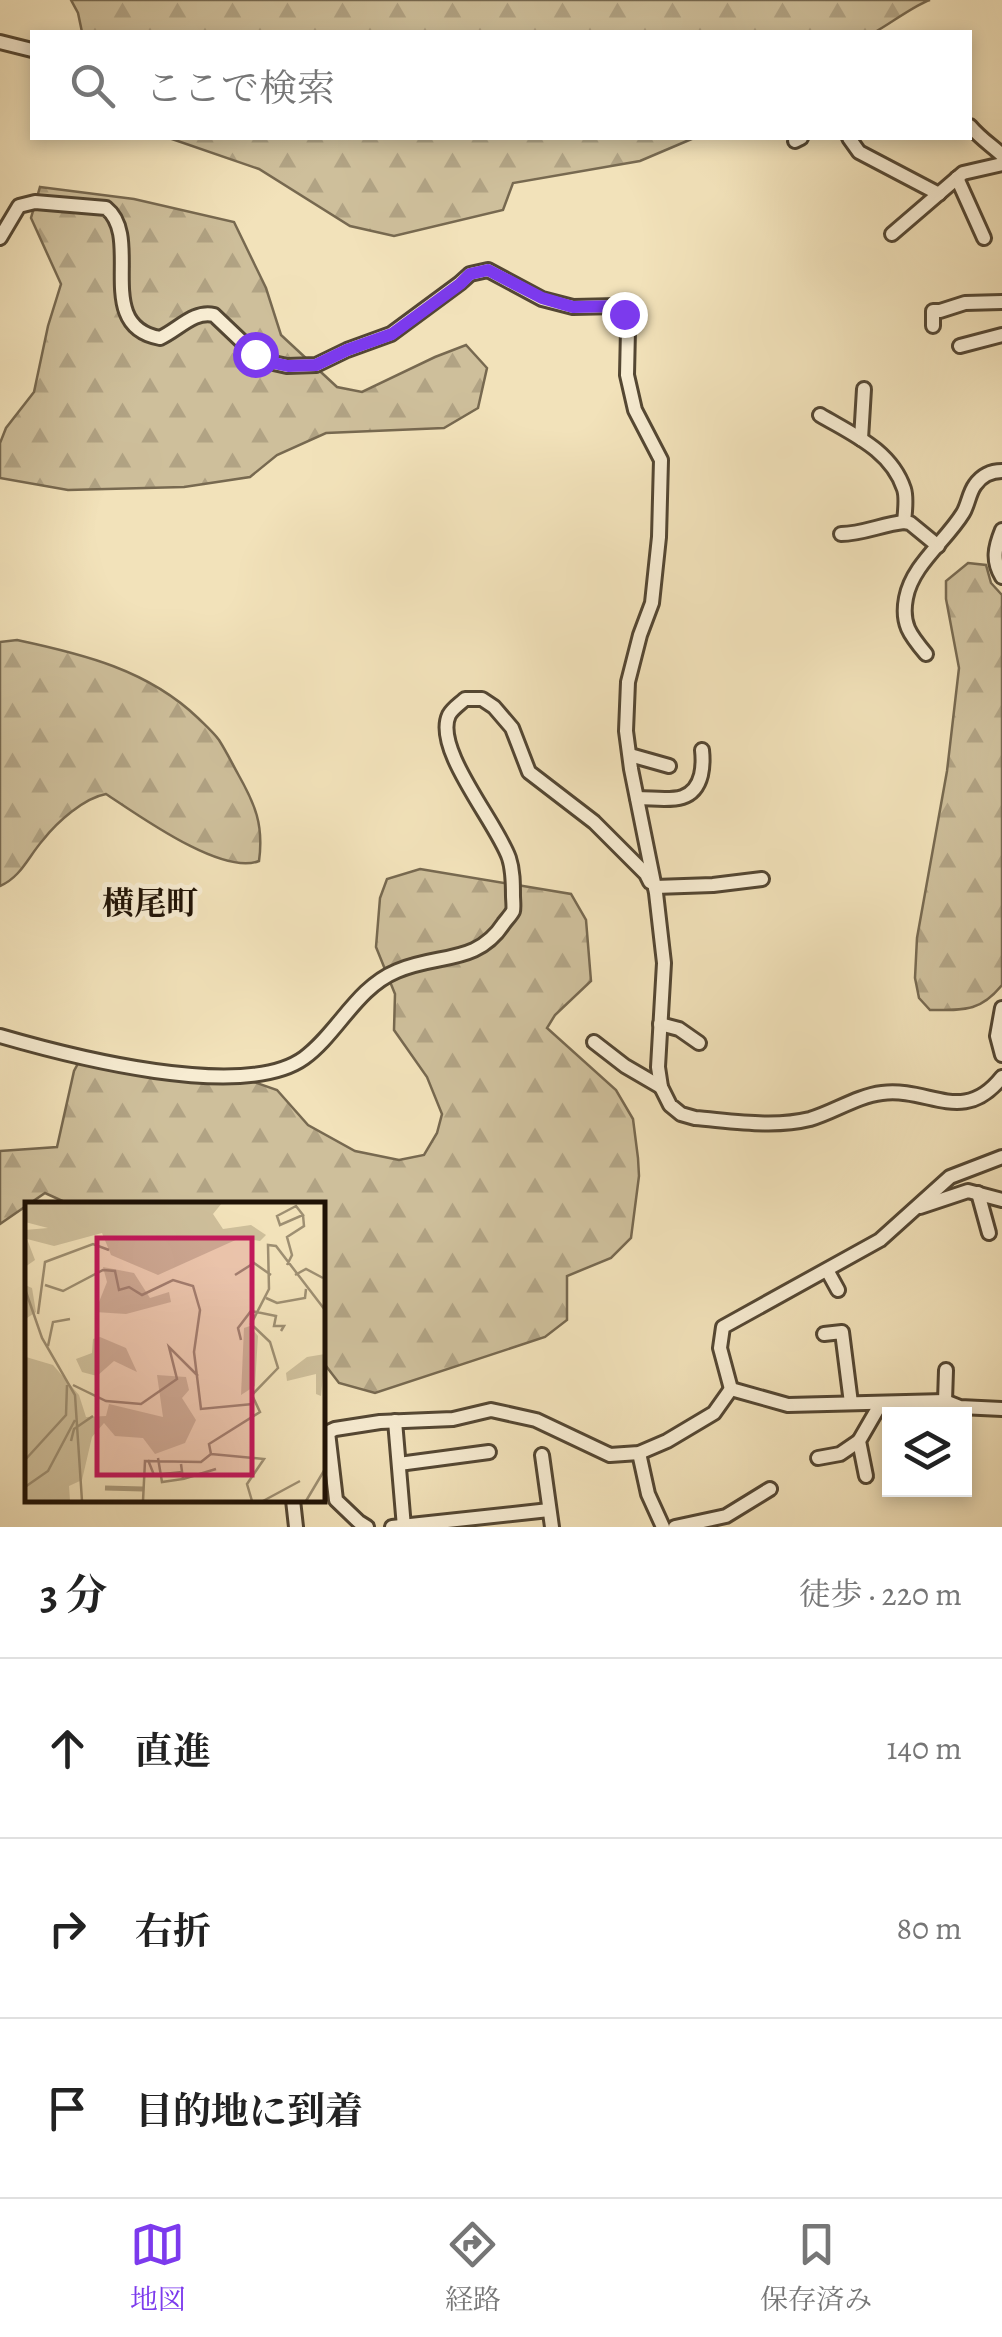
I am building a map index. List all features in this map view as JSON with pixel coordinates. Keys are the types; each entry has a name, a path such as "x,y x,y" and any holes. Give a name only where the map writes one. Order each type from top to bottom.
{"street":[{"path":"0,42 30,50"},
{"path":"972,128 1002,155"},
{"path":"857,141 858,152 939,194"},
{"path":"892,234 962,174 1002,164"},
{"path":"957,178 984,238"},
{"path":"0,238 20,206 35,202 106,208 118,220 122,294 130,318 145,336 160,338 208,313 255,354 288,366 316,365 392,334 470,274 488,270 542,298 573,307 618,306 628,328 627,375 635,410 661,460 652,603 628,682 626,731 664,962 658,1067 661,1087 670,1105 681,1114 790,1124 878,1093 900,1092 968,1103 983,1096 1002,1077"},
{"path":"933,326 933,310 964,303 1002,302"},
{"path":"960,346 1002,335"},
{"path":"862,439 864,390"},
{"path":"820,414 888,459 906,491 904,522"},
{"path":"926,654 909,634 906,621 910,582 964,512 974,486 992,471 1002,471"},
{"path":"841,534 904,522 938,546"},
{"path":"1002,530 994,552 1002,577"},
{"path":"0,1036 120,1066 192,1076 254,1076 301,1060 354,1003 394,972 477,951 498,934 514,910 514,878 508,856 448,747 446,725 450,712 465,699 482,699 494,707 512,728 528,772 594,822 646,874 655,890"},
{"path":"637,798 685,798 700,778 702,750"},
{"path":"630,755 670,766"},
{"path":"655,890 762,879"},
{"path":"1002,1008 1002,1055"},
{"path":"660,1024 699,1043"},
{"path":"594,1042 661,1087"},
{"path":"732,1390 720,1348 723,1327 880,1240 950,1176 1002,1157"},
{"path":"913,1209 968,1191 1002,1200"},
{"path":"978,1193 989,1233"},
{"path":"827,1270 838,1290"},
{"path":"824,1334 850,1331 851,1404"},
{"path":"946,1370 950,1406"},
{"path":"732,1390 788,1405 881,1403 1002,1409"},
{"path":"368,1527 336,1500 325,1434 395,1421 453,1419 491,1410 536,1420 610,1455 639,1452 667,1441 714,1413 732,1390"},
{"path":"818,1458 840,1454 859,1442 881,1403"},
{"path":"395,1421 404,1526"},
{"path":"859,1442 866,1476"},
{"path":"399,1464 489,1452"},
{"path":"639,1452 648,1494 663,1527"},
{"path":"542,1454 552,1527"},
{"path":"676,1527 724,1522 770,1489"},
{"path":"293,1502 296,1527"},
{"path":"392,1527 549,1510"}],"green space":[{"path":"71,0 930,0 878,30 82,30"},
{"path":"175,140 689,140 640,161 513,183 503,210 394,236 350,226 259,169"},
{"path":"40,187 134,199 234,222 266,288 281,335 337,387 362,392 466,345 487,368 478,408 444,428 326,433 277,455 250,477 184,487 68,490 0,478 0,443 6,428 34,392 61,284 31,218"},
{"path":"968,563 986,565 991,583 1002,595 1002,985 971,1008 930,1010 919,998 915,978 917,938 947,771 959,668 946,581"},
{"path":"17,640 114,666 179,701 198,718 219,740 249,795 259,826 259,861 224,860 203,852 106,794 89,800 63,819 19,872 0,886 0,642"},
{"path":"420,869 571,894 586,920 591,981 555,1015 547,1028 616,1090 633,1119 639,1176 631,1238 611,1258 567,1276 567,1320 545,1337 375,1393 339,1383 325,1365 325,1202 65,1202 45,1193 25,1202 25,1207 0,1224 0,1151 57,1147 74,1071 81,1058 168,1079 251,1081 277,1090 308,1125 355,1151 399,1160 424,1155 437,1133 442,1114 427,1077 394,1030 395,994 376,947 380,898 387,879"}],"district":[{"name":"横尾町","path":"150,903"}],"route":[{"path":"255,354 288,366 316,365 392,334 470,274 488,270 542,298 573,307 618,306 624,314"}]}
